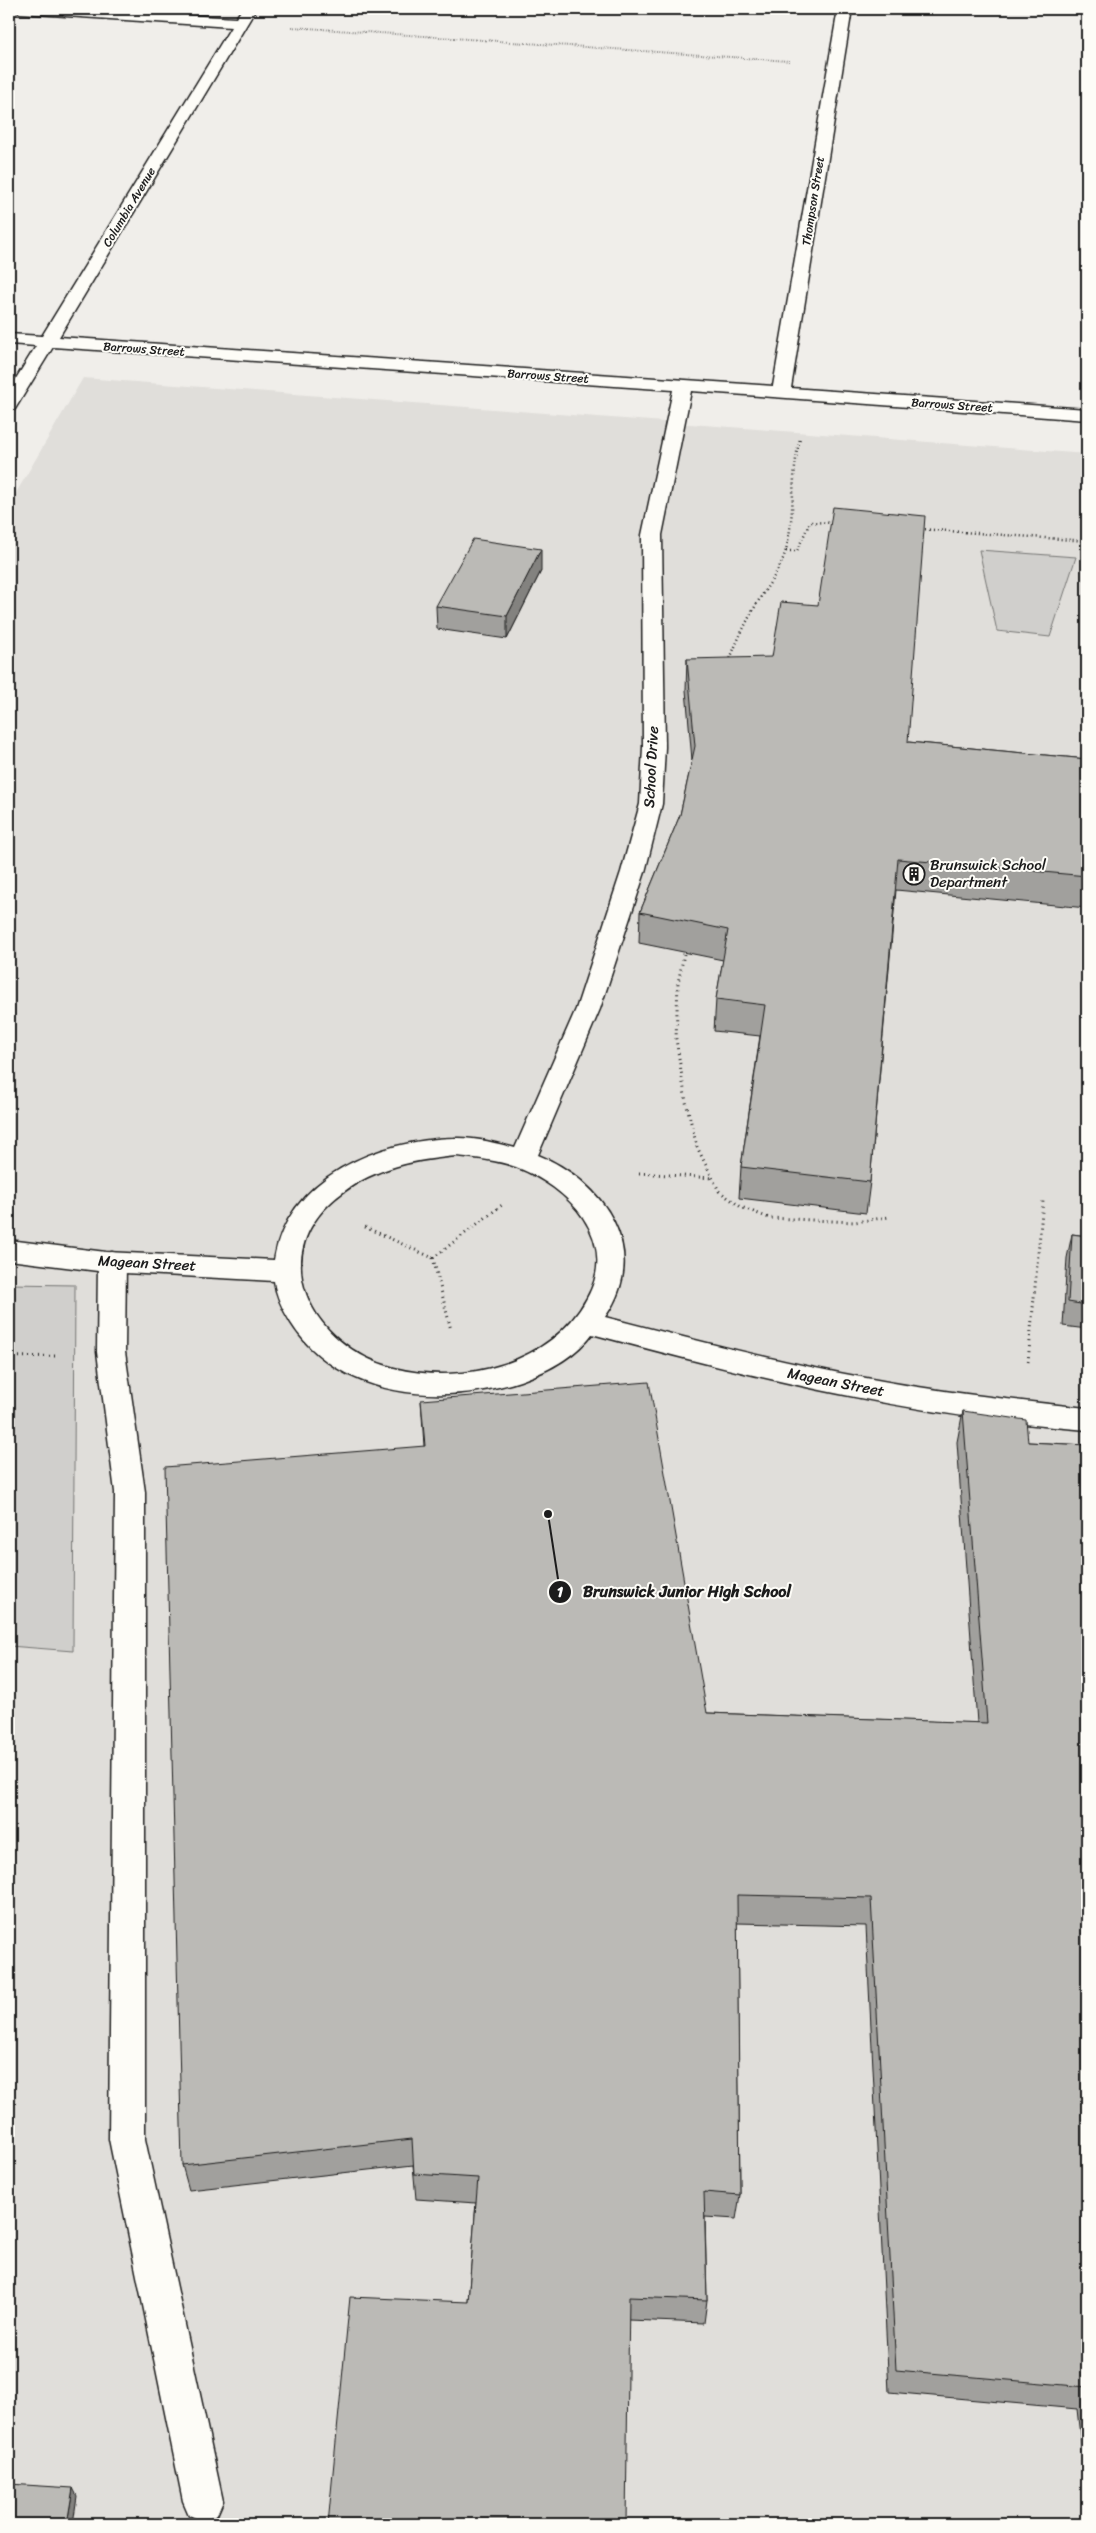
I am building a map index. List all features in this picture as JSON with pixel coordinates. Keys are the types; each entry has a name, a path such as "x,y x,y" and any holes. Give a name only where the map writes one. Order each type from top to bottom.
{"street":[{"path":"20,9 240,23"},
{"name":"Columbia Avenue","path":"9,405 249,9"},
{"name":"Thompson Street","path":"781,393 845,9"},
{"name":"Barrows Street","path":"9,339 683,385 1087,415"},
{"name":"School Drive","path":"523,1158 588,1009 633,872 651,804 654,747 652,535 683,385"},
{"path":"456,1147 484,1149 523,1158 548,1170 571,1185 591,1206 606,1232 610,1259 606,1292 589,1323 563,1348 530,1367 494,1379 456,1384 408,1382 364,1370 330,1351 303,1322 289,1295 285,1271 290,1245 301,1220 326,1190 368,1164 426,1148 456,1147"},
{"name":"Magean Street","path":"9,1250 112,1262 285,1271"},
{"path":"112,1262 111,1352 130,1492 127,2139 203,2501"},
{"name":"Magean Street","path":"589,1323 748,1364 865,1389 970,1406 1087,1419"}],"path":[{"path":"240,23 835,64"},
{"path":"726,669 737,638 776,577 786,551 790,492 802,431"},
{"path":"786,551 797,552 810,522 839,523"},
{"path":"915,528 1087,541"},
{"path":"685,947 678,983 676,1039 686,1102 697,1147 719,1191 741,1208 769,1218 855,1222 889,1218"},
{"path":"639,1173 712,1178"},
{"path":"433,1258 510,1200"},
{"path":"1028,1363 1043,1201"},
{"path":"362,1225 433,1258"},
{"path":"433,1258 451,1330"}],"shaded area":[{"path":"83,378 1087,454 1087,2524 9,2524 9,505"},
{"path":"979,550 1076,557 1050,637 997,631"},
{"path":"9,1284 75,1285 73,1651 9,1646"}],"building":[{"name":"Brunswick School Department","path":"833,507 925,516 908,742 1087,759 1087,876 898,859 870,1182 741,1167 765,1005 716,999 728,930 640,912 680,815 695,746 687,659 772,657 781,602 818,605"},
{"path":"473,539 541,549 507,616 436,606"},
{"path":"1072,1234 1087,1236 1087,1305 1068,1302"},
{"path":"649,1382 707,1713 987,1723 963,1411 1026,1420 1028,1442 1087,1445 1087,2387 896,2370 871,1898 737,1895 740,2195 704,2192 707,2300 629,2297 626,2522 663,2524 328,2524 350,2297 468,2302 478,2178 414,2174 412,2139 182,2165 165,1467 425,1446 421,1400"},
{"path":"9,2484 73,2488 67,2524 9,2524"}],"place":[{"name":"Brunswick School Department","path":"914,874"},
{"name":"Brunswick Junior High School","path":"548,1514"}]}
